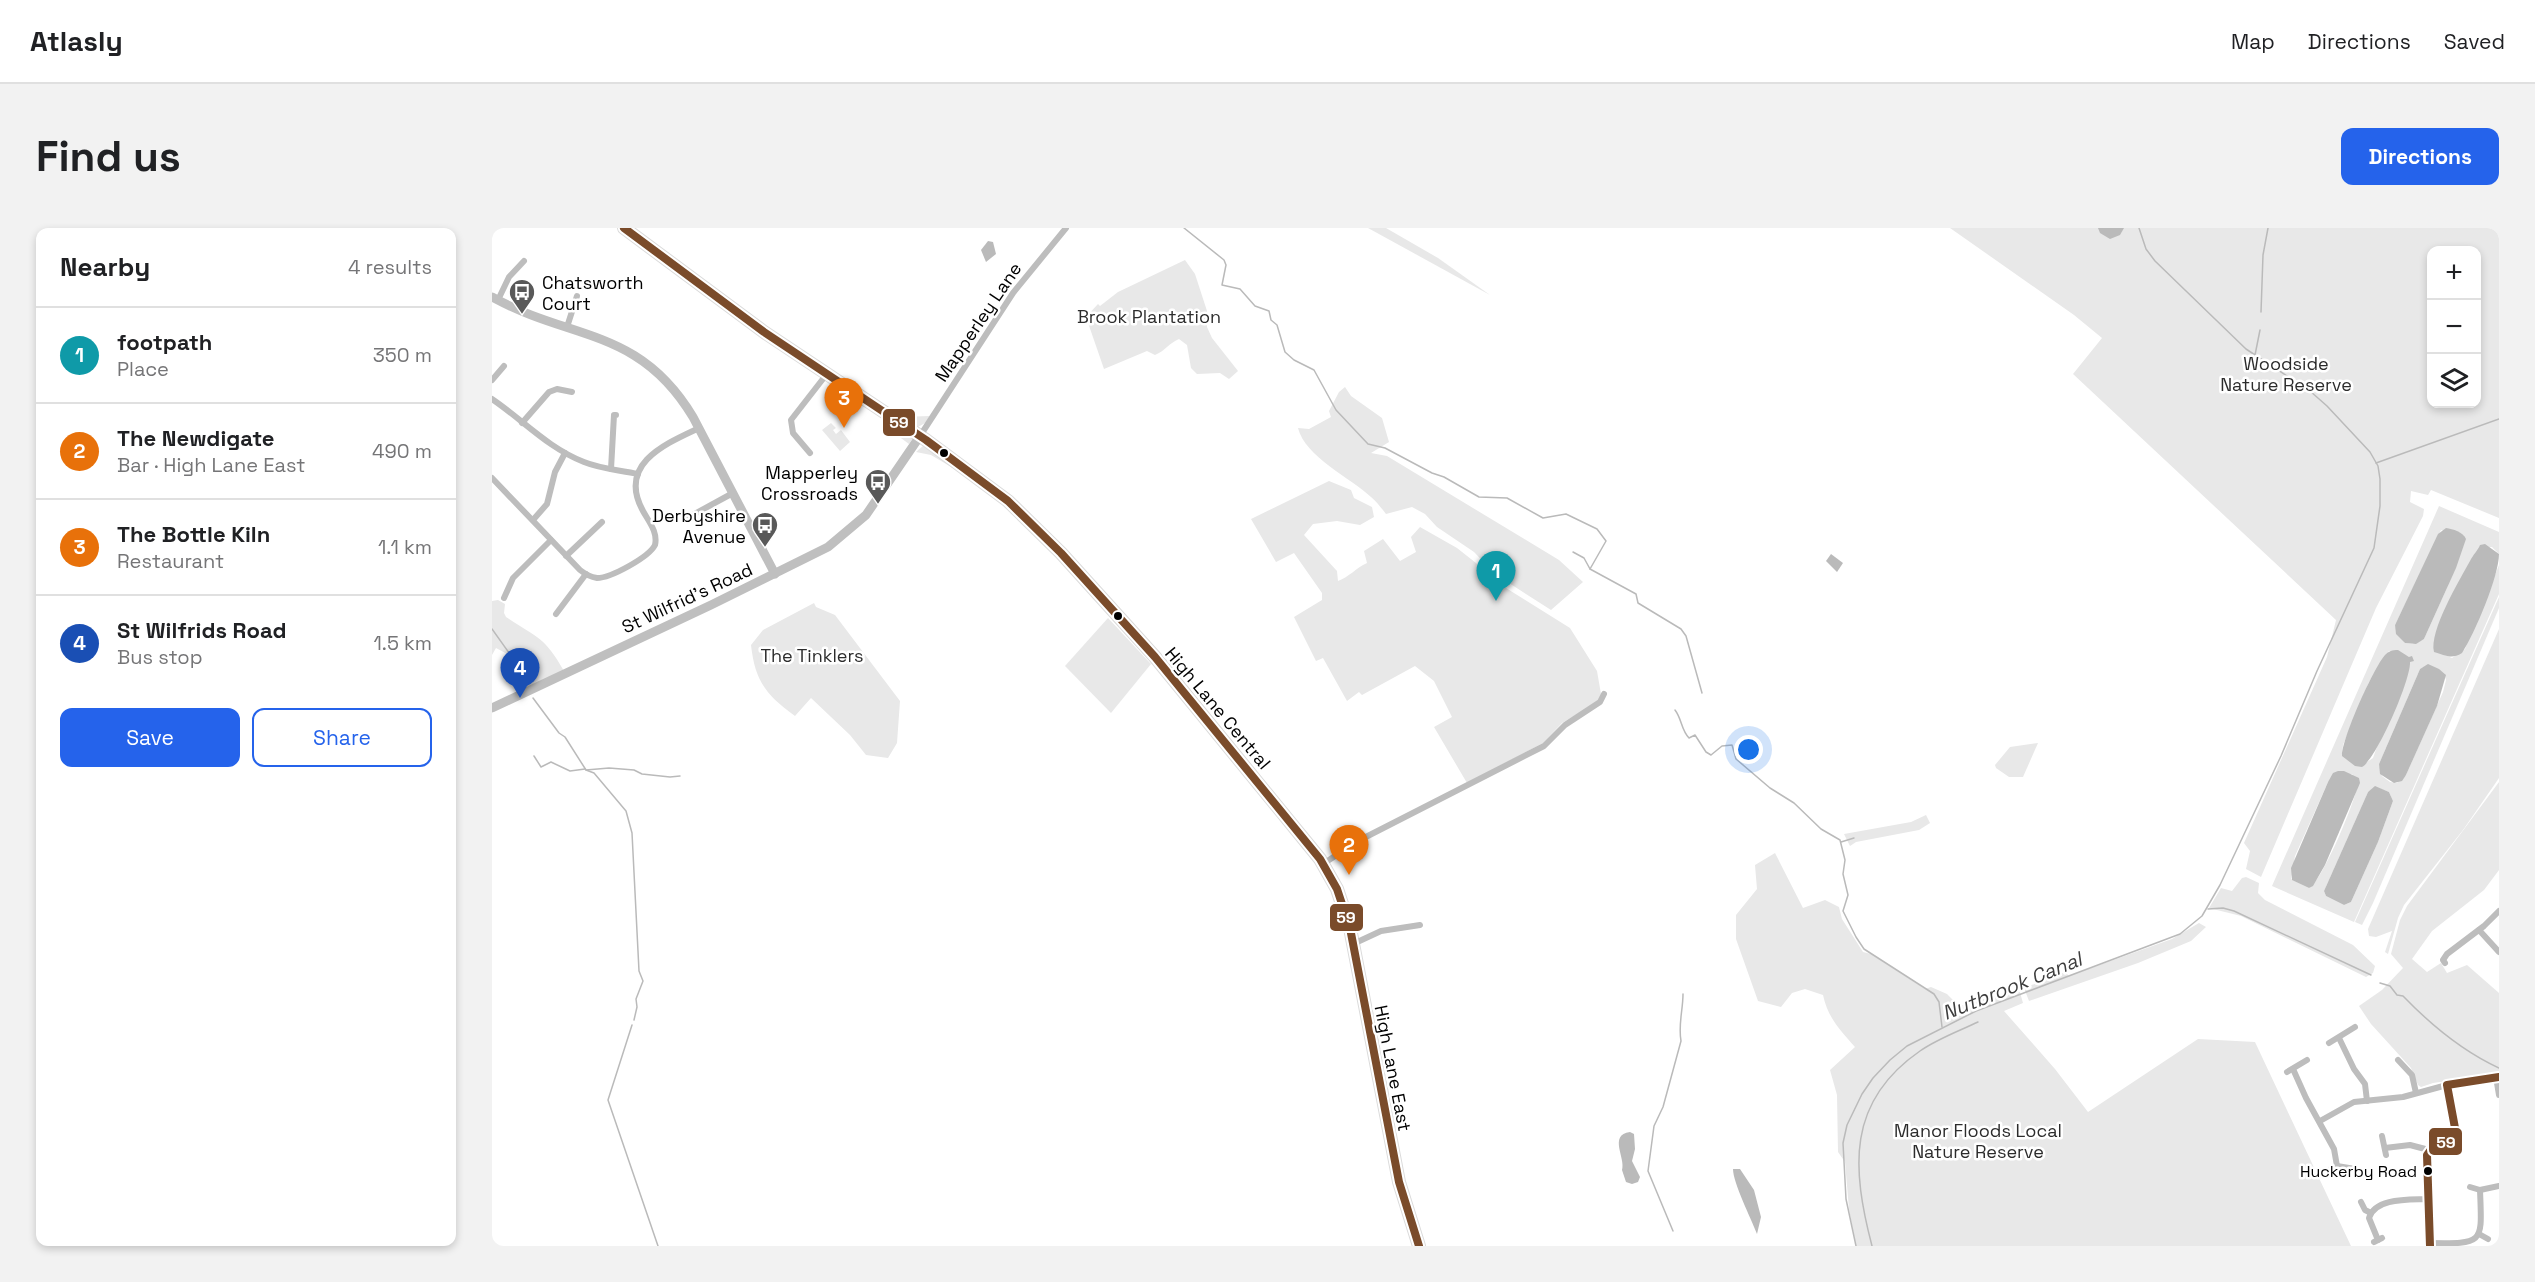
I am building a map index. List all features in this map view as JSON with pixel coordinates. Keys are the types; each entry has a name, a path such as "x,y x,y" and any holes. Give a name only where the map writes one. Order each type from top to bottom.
{"main road":[{"name":"High Lane Central","path":"624,228 714,296 826,375 920,436 1008,501 1061,553 1166,670 1323,864"},
{"name":"High Lane East","path":"1323,864 1340,897 1353,944 1397,1172 1405,1207 1419,1246"}],"street":[{"name":"Mapperley Lane","path":"920,436 1013,293 1066,228"},
{"path":"524,261 509,277 495,299 609,341 645,361 674,388 699,428 775,574"},
{"path":"567,327 570,307 577,296"},
{"path":"492,380 504,366"},
{"path":"810,453 801,437 791,428 792,416 826,375"},
{"path":"522,423 549,392 557,389 572,392"},
{"path":"492,399 565,453 585,463 638,474"},
{"path":"611,469 614,415 616,415"},
{"path":"492,478 586,574 596,578 606,576 646,556 656,542 654,531 637,497 638,474 645,462 655,450 699,428"},
{"name":"St Wilfrid's Road","path":"492,708 823,550 853,528 873,506 920,436"},
{"path":"533,520 546,507 555,472 565,453"},
{"path":"685,509 690,518 733,493"},
{"path":"566,556 594,525 602,522"},
{"path":"504,598 510,590 513,578 551,540"},
{"path":"556,614 586,574"},
{"path":"1323,864 1356,842 1544,746 1565,725 1600,702 1604,694"},
{"path":"2445,963 2443,960 2447,954 2459,947 2499,911"},
{"path":"1353,944 1382,931 1420,925"},
{"path":"2479,930 2499,951"},
{"path":"2329,1043 2355,1027"},
{"path":"2339,1038 2365,1084 2367,1101"},
{"path":"2307,1060 2290,1070 2334,1149 2337,1166"},
{"path":"2398,1060 2412,1075 2416,1093"},
{"path":"2320,1121 2351,1104 2498,1077 2499,1095"},
{"path":"2382,1136 2386,1151 2410,1145 2429,1150 2447,1142 2455,1131 2447,1085"},
{"path":"2429,1150 2427,1161 2430,1245 2466,1244 2480,1234 2480,1190"},
{"path":"2331,1169 2337,1166 2355,1169"},
{"path":"2470,1187 2480,1190 2499,1186"},
{"path":"2378,1240 2369,1221 2371,1213 2380,1206 2394,1201 2428,1199"},
{"path":"2361,1202 2365,1210 2371,1213"},
{"path":"2480,1234 2488,1239"}],"green space":[{"path":"1368,228 1386,228 1438,258 1490,295"},
{"name":"Woodside Nature Reserve","path":"1950,228 2499,228 2499,518 2431,490 2428,495 2411,491 2410,502 2424,509 2423,516 2376,608 2261,877 2246,869 2250,851 2244,843 2327,657 2336,620 2073,374 2102,338 2074,315"},
{"name":"Brook Plantation","path":"1185,260 1195,274 1207,311 1207,327 1212,338 1238,371 1229,379 1220,373 1197,374 1191,368 1187,345 1179,339 1155,355 1147,351 1104,369 1086,317 1098,304 1100,306 1118,292"},
{"path":"1345,387 1351,396 1382,418 1389,442 1371,453 1387,456 1559,560 1583,582 1551,610 1495,574 1474,552 1437,527 1425,514 1412,507 1386,514 1362,490 1319,458 1302,439 1298,428 1309,429 1331,417 1329,411 1339,392"},
{"path":"930,416 918,427 900,417"},
{"path":"886,419 913,438 909,444 882,424"},
{"path":"831,423 836,428 833,430 836,434 841,430 850,442 840,451 822,430"},
{"path":"923,446 968,477 931,455 916,452"},
{"path":"1329,481 1351,490 1354,498 1372,507 1374,517 1360,525 1337,521 1313,524 1304,535 1337,571 1338,581 1367,563 1364,551 1383,539 1400,561 1416,552 1411,537 1420,527 1457,548 1490,578 1570,628 1597,671 1601,694 1599,701 1562,723 1543,743 1467,783 1434,727 1452,717 1434,681 1415,666 1362,695 1359,692 1347,701 1323,658 1316,661 1294,617 1322,600 1322,593 1294,553 1276,562 1251,519"},
{"path":"2439,506 2499,532 2499,554 2492,547 2481,547 2462,577 2438,627 2435,651 2452,658 2465,649 2499,565 2499,594 2354,922 2272,886","holes":["2441,530 2461,535 2447,588 2424,639 2413,644 2405,643 2395,625","2389,651 2409,657 2373,758 2361,766 2342,754 2343,745 2369,682","2424,667 2444,673 2446,680 2443,692 2406,775 2397,783 2390,782 2382,776 2379,764 2420,669","2352,774 2358,783 2351,806 2330,857 2309,888 2291,879 2295,856 2328,782","2376,787 2389,792 2393,801 2378,842 2351,902 2344,905 2326,896 2324,891 2368,792"]},
{"path":"2499,597 2499,608 2373,903 2362,925 2355,922"},
{"path":"498,600 505,604 506,617 545,644 564,671 528,688 513,657 496,648 492,655 492,601"},
{"name":"The Tinklers","path":"814,603 816,607 835,615 900,701 897,743 888,758 866,755 850,735 811,698 795,716 769,694 759,678 751,645 763,630"},
{"path":"1108,618 1151,664 1111,713 1065,666"},
{"path":"2499,629 2499,778 2463,830 2404,905 2388,954 2385,952 2392,931 2376,937 2369,936 2368,929"},
{"path":"2038,743 2023,777 2009,777 1996,768 1995,765 2010,747"},
{"path":"2499,782 2499,870 2484,890 2432,931 2412,959 2427,972 2441,963 2447,973 2467,965 2499,993 2499,1073 2433,1083 2421,1087 2411,1068 2371,1024 2359,1006 2382,990 2403,968 2391,954 2400,920 2407,906"},
{"path":"1926,815 1930,823 1919,830 1856,842 1850,846 1844,834 1911,822"},
{"name":"Manor Floods Local Nature Reserve","path":"1775,853 1803,908 1825,900 1839,907 1842,919 1863,952 1871,954 1925,989 1931,987 1947,994 1959,1006 2019,989 2023,1003 2004,1011 2055,1069 2088,1112 2198,1039 2255,1042 2351,1246 1856,1246 1849,1209 1845,1162 1838,1152 1837,1095 1830,1070 1855,1047 1831,1017 1823,995 1805,989 1792,993 1781,1007 1758,1001 1736,939 1736,915 1757,889 1755,865"},
{"path":"2246,877 2259,883 2258,893 2265,900 2353,945 2375,966 2373,973 2366,977 2241,916 2209,908 2221,888 2232,891 2242,878"},
{"path":"2199,923 2206,927 2191,941 2138,963 2029,1001 2024,988 2065,972 2069,976 2172,939"}],"shaded area":[{"path":"2098,228 2124,228 2120,235 2110,239 2100,233"},
{"path":"988,241 993,242 996,254 986,262 981,250"},
{"path":"2446,528 2455,530 2466,539 2456,568 2424,639 2416,644 2405,643 2396,634 2395,625 2438,534"},
{"path":"2485,544 2499,554 2498,564 2491,590 2473,632 2462,653 2448,656 2434,652 2436,632 2446,606 2471,559 2480,545"},
{"path":"1831,554 1843,563 1837,572 1826,561"},
{"path":"2398,650 2409,657 2412,656 2414,661 2410,662 2399,701 2376,750 2362,767 2355,766 2342,756 2352,720 2366,688 2385,655"},
{"path":"2428,664 2446,675 2437,706 2406,775 2402,781 2394,783 2380,774 2379,764 2420,669"},
{"path":"2344,771 2359,778 2360,783 2325,865 2313,886 2309,888 2292,880 2291,868 2328,782 2333,773"},
{"path":"2375,786 2389,792 2393,801 2378,842 2351,902 2344,905 2326,896 2324,891 2368,792"},
{"path":"1630,1132 1634,1134 1635,1149 1632,1161 1640,1177 1638,1182 1632,1184 1626,1182 1619,1148 1620,1138"},
{"path":"1733,1169 1740,1169 1754,1190 1761,1217 1757,1234 1739,1192"}],"waterway":[{"path":"1184,228 1224,260 1226,265 1222,285 1240,289 1255,306 1269,311 1271,320 1277,325 1285,352 1294,360 1314,370 1336,410 1368,444 1385,448 1479,497 1507,498 1543,518 1566,514 1597,529 1606,541 1590,569"},
{"name":"Nutbrook Canal","path":"1856,1246 1846,1199 1843,1143 1847,1125 1862,1094 1873,1078 1907,1046 1976,1011 2180,934 2202,916 2220,885 2281,756 2317,671 2374,548 2380,506 2380,479 2378,466 2370,452 2327,406 2310,391 2246,349 2155,261 2146,249 2139,228"},
{"path":"2261,312 2263,255 2268,228"},
{"path":"2255,355 2260,330"},
{"path":"2376,463 2499,419"},
{"path":"1573,552 1584,558 1590,569 1636,594 1638,603 1681,629 1686,636 1702,693"},
{"path":"492,629 512,657 522,681"},
{"path":"533,698 559,733 565,737 586,770 594,773 626,811 632,833 639,971 643,981 636,999 634,1020"},
{"name":"Nutbrook Canal","path":"1675,710 1686,735 1689,738 1695,735 1706,752 1711,755 1722,746 1732,745 1736,759 1770,788 1794,803 1821,829 1840,840 1845,860 1843,874 1848,895 1843,911 1856,937 1864,949 1934,994 1939,1002 1942,1027"},
{"path":"534,756 541,767 551,762 570,771 585,769"},
{"path":"586,770 609,768 634,770 642,774 680,776"},
{"path":"1841,842 1854,838"},
{"path":"2208,909 2223,908 2234,911 2371,975"},
{"path":"2380,983 2390,986 2397,995 2403,996 2436,1027 2460,1045 2499,1068"},
{"path":"1673,1231 1648,1171 1654,1126 1663,1107 1681,1041 1683,994"},
{"name":"Nutbrook Canal","path":"1872,1246 1865,1218 1859,1164 1861,1139 1867,1115 1878,1092 1896,1071 1920,1051 1978,1022"},
{"path":"632,1025 608,1100 658,1246"}],"transit line":[{"name":"59","path":"624,228 764,332 926,440 1008,501 1061,553 1155,657 1320,859 1337,889 1350,928 1399,1182 1419,1246"},
{"name":"59","path":"2430,1246 2427,1155 2432,1148 2452,1139 2455,1128 2447,1085 2499,1077"}],"place":[{"name":"Chatsworth Court","path":"522,315"},
{"name":"The Bottle Kiln","path":"844,428"},
{"name":"Mapperley Crossroads","path":"878,505"},
{"name":"Derbyshire Avenue","path":"765,548"},
{"name":"footpath","path":"1496,601"},
{"name":"St Wilfrids Road","path":"520,698"},
{"name":"The Newdigate","path":"1349,875"},
{"name":"Huckerby Road","path":"2428,1171"}]}
